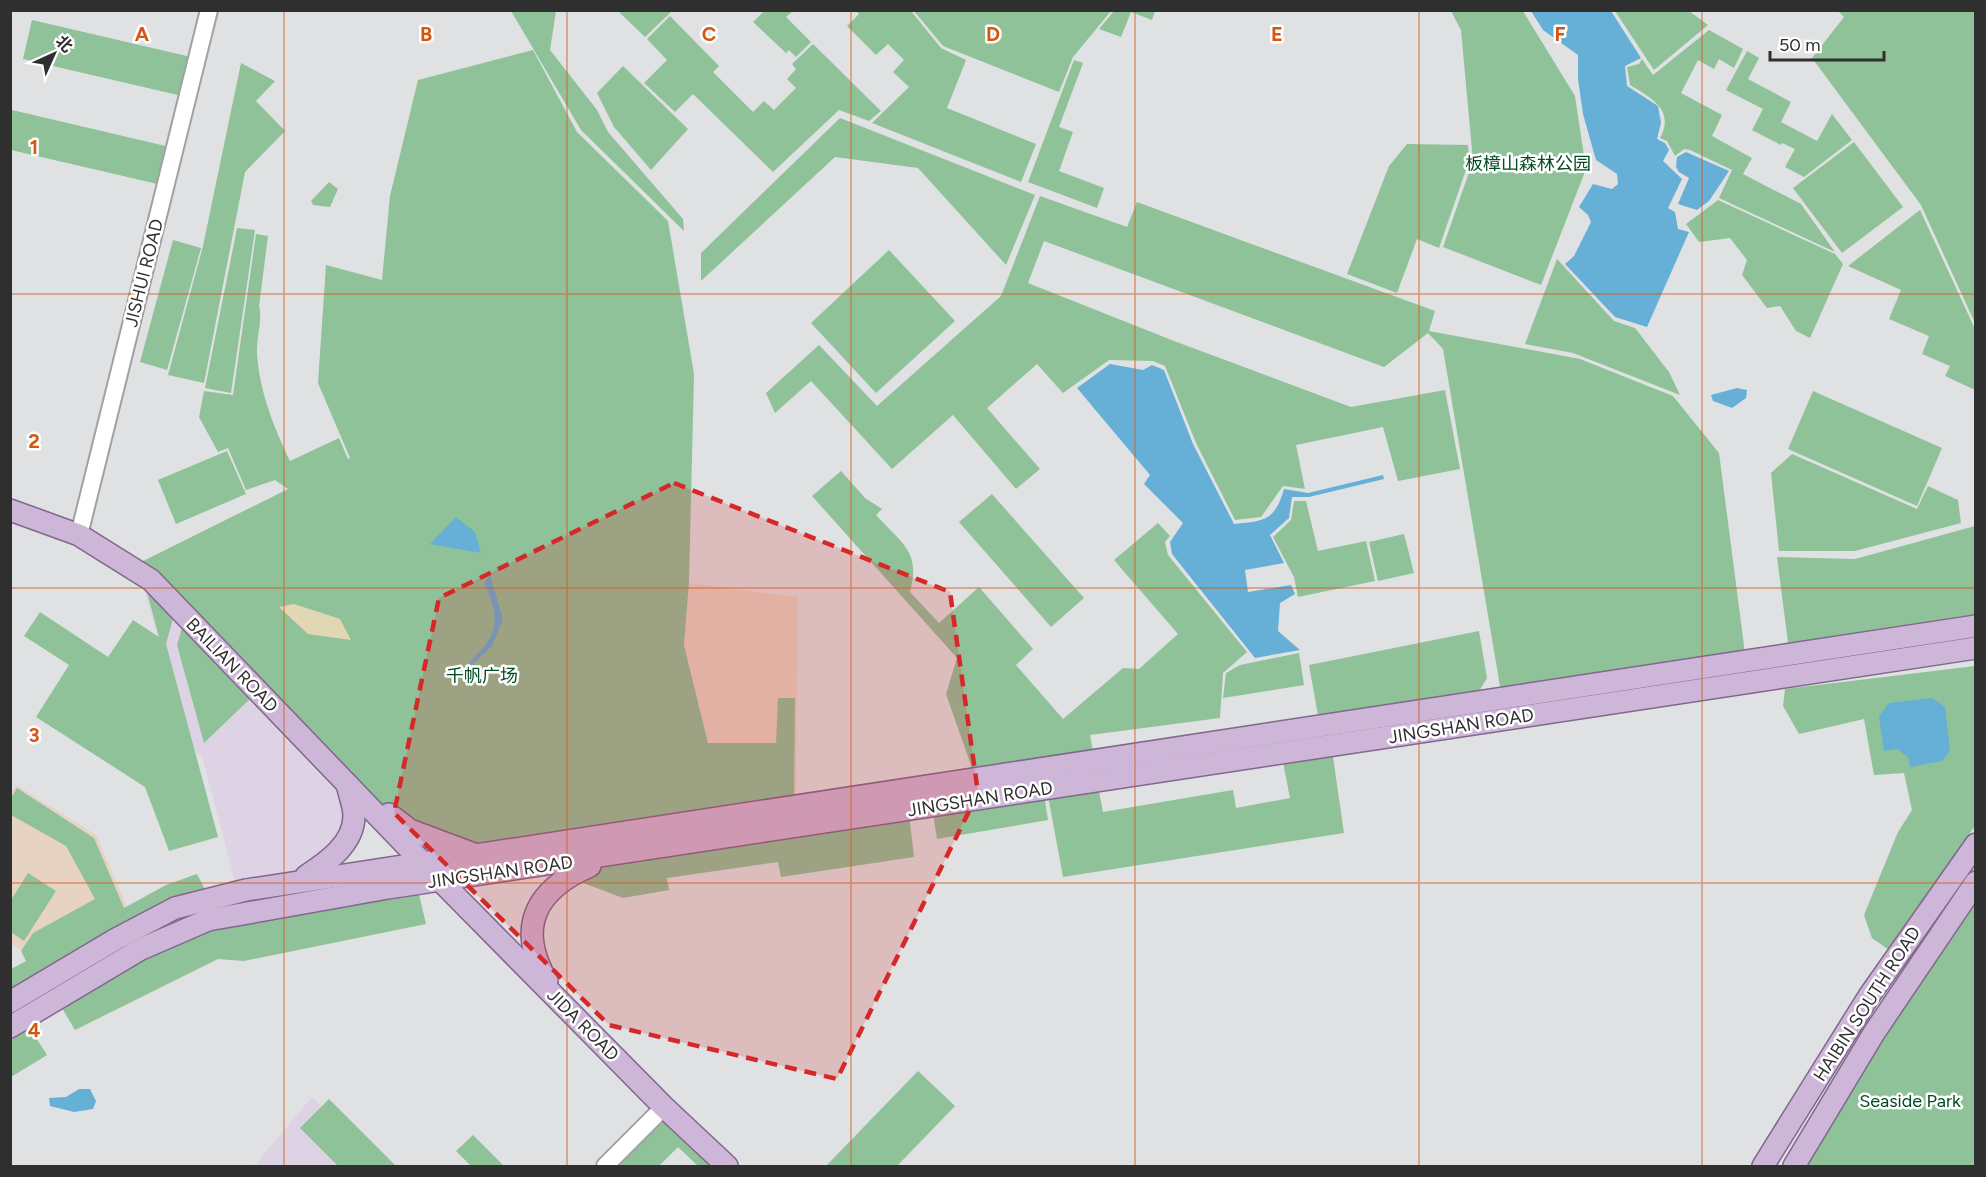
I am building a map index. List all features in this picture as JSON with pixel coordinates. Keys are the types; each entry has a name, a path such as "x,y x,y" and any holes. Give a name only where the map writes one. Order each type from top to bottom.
{"main road":[{"name":"BAILIAN ROAD","path":"10,510 79,536 151,580 423,863"},
{"name":"JINGSHAN ROAD","path":"10,1002 116,939 175,908 246,890 299,880 1976,626"},
{"name":"JINGSHAN ROAD","path":"10,1027 141,949 208,920 442,880 1976,648"},
{"path":"347,784 410,830 475,854"},
{"path":"299,880 332,859 347,838 354,817 347,784"},
{"name":"HAIBIN SOUTH ROAD","path":"1763,1167 1869,996 1976,844"},
{"path":"558,999 542,973 532,945 531,930 535,914 546,895 557,883 612,856"},
{"name":"JIDA ROAD","path":"423,863 664,1107 727,1167"},
{"name":"HAIBIN SOUTH ROAD","path":"1794,1167 1874,1033 1976,882"}],"street":[{"name":"JISHUI ROAD","path":"79,536 209,10"},
{"path":"606,1167 664,1107"}],"highlighted area":[{"path":"674,483 950,592 978,793 837,1079 609,1025 394,813 439,598"}],"shaded area":[{"path":"142,581 347,784 354,817 300,880 238,892 202,756 188,747"},
{"path":"689,583 798,597 796,804 726,815 684,645"},
{"path":"16,785 96,835 136,928 23,951 11,943 10,794"},
{"path":"312,1097 382,1166 254,1166"}],"green space":[{"path":"511,11 556,11 550,50 597,110 608,132 683,219 684,231 581,130"},
{"path":"618,11 672,11 645,37"},
{"path":"764,11 793,11 786,17 811,42 796,57 789,50 786,53 753,22"},
{"path":"856,11 911,11 941,48 966,60 947,108 1036,144 1021,182 872,123 909,87 893,72 904,60 888,44 876,55 847,26 859,14"},
{"path":"914,11 1111,11 1073,57 1059,92 943,46"},
{"path":"1114,11 1155,11 1152,20 1131,12 1121,37 1099,29"},
{"name":"板樟山森林公园","path":"1451,11 1523,11 1575,96 1586,169 1541,285 1443,247 1473,161 1461,30"},
{"path":"1615,11 1689,11 1708,25 1654,70"},
{"path":"1838,11 1975,11 1975,323 1921,205 1812,58 1844,17"},
{"path":"670,16 719,66 713,72 753,112 764,101 774,110 796,88 787,79 796,69 792,64 813,44 881,111 869,121 839,110 773,172 693,94 675,112 644,83 667,60 647,39"},
{"path":"32,20 191,57 182,96 23,59"},
{"path":"1709,30 1743,49 1734,68 1719,59 1714,69 1698,60 1681,93 1722,115 1712,136 1752,158 1743,174 1801,204 1835,252 1719,198 1732,170 1690,150 1684,149 1675,156 1667,141 1660,138 1664,128 1663,112 1652,99 1630,85 1627,67 1639,64 1642,59 1653,75"},
{"name":"千帆广场","path":"533,50 577,132 668,221 694,374 689,582 684,645 708,743 776,743 778,698 795,698 794,801 481,852 409,828 347,783 131,567 288,489 275,480 246,490 228,448 218,452 199,417 204,391 233,395 256,234 268,236 259,306 258,367 268,409 278,435 290,461 339,438 348,459 350,458 318,383 326,265 382,280 390,196 418,80"},
{"path":"1747,51 1759,58 1748,79 1791,102 1781,122 1817,141 1832,114 1852,140 1804,177 1785,167 1795,149 1782,143 1781,145 1752,130 1763,109 1726,90"},
{"path":"1074,60 1083,63 1059,127 1073,132 1059,171 1104,188 1097,208 1028,182"},
{"path":"241,63 275,81 256,101 285,131 245,172 204,383 168,375 203,246"},
{"path":"623,66 688,129 651,170 614,127 597,93"},
{"path":"12,110 170,147 162,185 11,150"},
{"path":"840,118 1035,195 1006,265 918,168 835,157 701,281 701,253"},
{"path":"1854,142 1903,207 1842,253 1793,188"},
{"path":"1407,144 1468,145 1469,161 1439,248 1417,239 1397,293 1347,274 1389,166"},
{"path":"329,182 338,189 330,207 313,205 311,201"},
{"path":"1040,196 1127,227 1137,202 1435,311 1429,331 1580,359 1673,396 1719,453 1746,661 1502,698 1443,349 1428,333 1384,367 1044,241 1028,283 1174,341 1351,407 1445,390 1460,469 1398,481 1383,427 1296,445 1305,489 1283,486 1261,517 1235,520 1196,443 1165,366 1153,361 1109,360 1063,393 1037,364 987,408 1040,469 1016,489 953,415 892,469 811,381 775,413 766,393 819,345 877,406 1001,296"},
{"path":"1718,200 1835,254 1843,264 1810,338 1796,331 1780,306 1767,308 1742,275 1747,260 1730,238 1699,242 1686,224"},
{"path":"1920,210 1975,329 1975,390 1945,376 1950,366 1922,354 1929,336 1889,319 1901,290 1848,266"},
{"path":"237,228 255,230 231,393 205,388"},
{"path":"173,240 201,248 167,370 140,362"},
{"path":"889,250 955,321 876,393 811,323"},
{"path":"1557,259 1614,321 1635,328 1669,372 1680,395 1573,353 1525,344"},
{"path":"1813,391 1942,448 1917,506 1788,449"},
{"path":"227,451 246,494 176,524 158,480"},
{"path":"1792,454 1917,509 1928,486 1958,500 1961,523 1855,551 1779,551 1771,473"},
{"path":"841,471 865,498 882,509 876,515 907,549 913,567 910,592 939,623 979,587 1033,649 1016,665 1063,719 1123,668 1139,669 1178,634 1114,560 1158,523 1170,536 1165,542 1168,555 1247,652 1223,673 1220,718 1090,735 1094,757 974,774 946,694 957,658 812,496"},
{"path":"992,494 1084,598 1051,627 959,522"},
{"path":"1294,501 1306,501 1318,551 1366,541 1375,581 1298,597 1294,577 1273,537 1291,520"},
{"path":"1975,526 1975,622 1789,650 1777,557 1855,559"},
{"path":"1404,534 1414,573 1378,581 1369,542"},
{"path":"144,581 175,611 166,644 218,837 169,851 145,787 36,717 69,665 24,636 40,612 108,657 133,620 159,637"},
{"path":"184,621 254,695 204,743 177,645"},
{"path":"1479,631 1487,678 1475,698 1319,721 1309,665"},
{"path":"1299,653 1304,685 1223,698 1226,673 1240,665"},
{"path":"1975,666 1975,826 1889,950 1872,938 1864,915 1898,832 1912,810 1904,773 1874,775 1864,719 1799,734 1783,706 1785,689"},
{"path":"1332,750 1344,833 1063,877 1048,796 1098,786 1103,812 1233,790 1236,808 1290,798 1282,757"},
{"path":"17,788 94,838 124,908 166,885 197,874 209,897 11,1000 11,969 26,961 21,951 33,933 95,899 66,846 11,815 11,798"},
{"path":"1044,795 1048,820 937,839 933,814"},
{"path":"909,814 914,857 781,877 778,862 667,878 669,890 623,898 578,881 614,860"},
{"path":"28,873 56,891 24,941 11,932 11,900"},
{"name":"Seaside Park","path":"1975,883 1975,1166 1794,1166"},
{"path":"417,886 426,924 244,961 218,959 75,1030 59,1003 210,922"},
{"path":"26,1022 47,1055 11,1077 11,1031"},
{"path":"918,1071 955,1106 897,1166 826,1166"},
{"path":"329,1099 396,1166 338,1166 300,1128"},
{"path":"665,1114 719,1166 698,1166 678,1147 659,1166 613,1166"},
{"path":"473,1135 504,1166 471,1166 456,1151"}],"sand":[{"path":"294,604 340,619 351,640 308,634 279,607"}],"water":[{"path":"1531,11 1611,11 1641,58 1625,66 1627,86 1658,106 1661,123 1657,139 1665,143 1669,150 1663,161 1682,179 1668,208 1675,212 1678,229 1689,232 1647,327 1615,317 1565,264 1574,256 1591,222 1588,215 1579,207 1593,184 1612,189 1618,184 1617,174 1596,160 1583,114 1578,79 1578,55 1543,30"},
{"path":"1686,152 1729,171 1709,201 1697,210 1678,204 1689,178 1679,172 1676,167 1677,157"},
{"path":"1110,364 1143,370 1152,365 1164,370 1193,444 1234,524 1253,522 1267,517 1277,508 1284,489 1308,493 1383,475 1384,479 1309,497 1292,497 1289,518 1270,535 1284,563 1245,570 1248,592 1291,585 1295,594 1280,603 1278,631 1300,650 1255,658 1172,554 1170,542 1183,523 1144,484 1150,475 1077,388"},
{"path":"1737,388 1747,390 1746,398 1732,408 1713,401 1711,395"},
{"path":"456,517 475,532 481,553 430,544"},
{"path":"490,575 503,619 492,646 471,666 469,696 468,667 488,641 494,625 495,617 484,583"},
{"path":"1932,698 1945,707 1950,751 1942,761 1910,767 1908,757 1897,749 1884,751 1879,716 1889,703"},
{"path":"79,1089 90,1089 96,1101 93,1109 74,1112 50,1106 49,1098 66,1097"}]}
